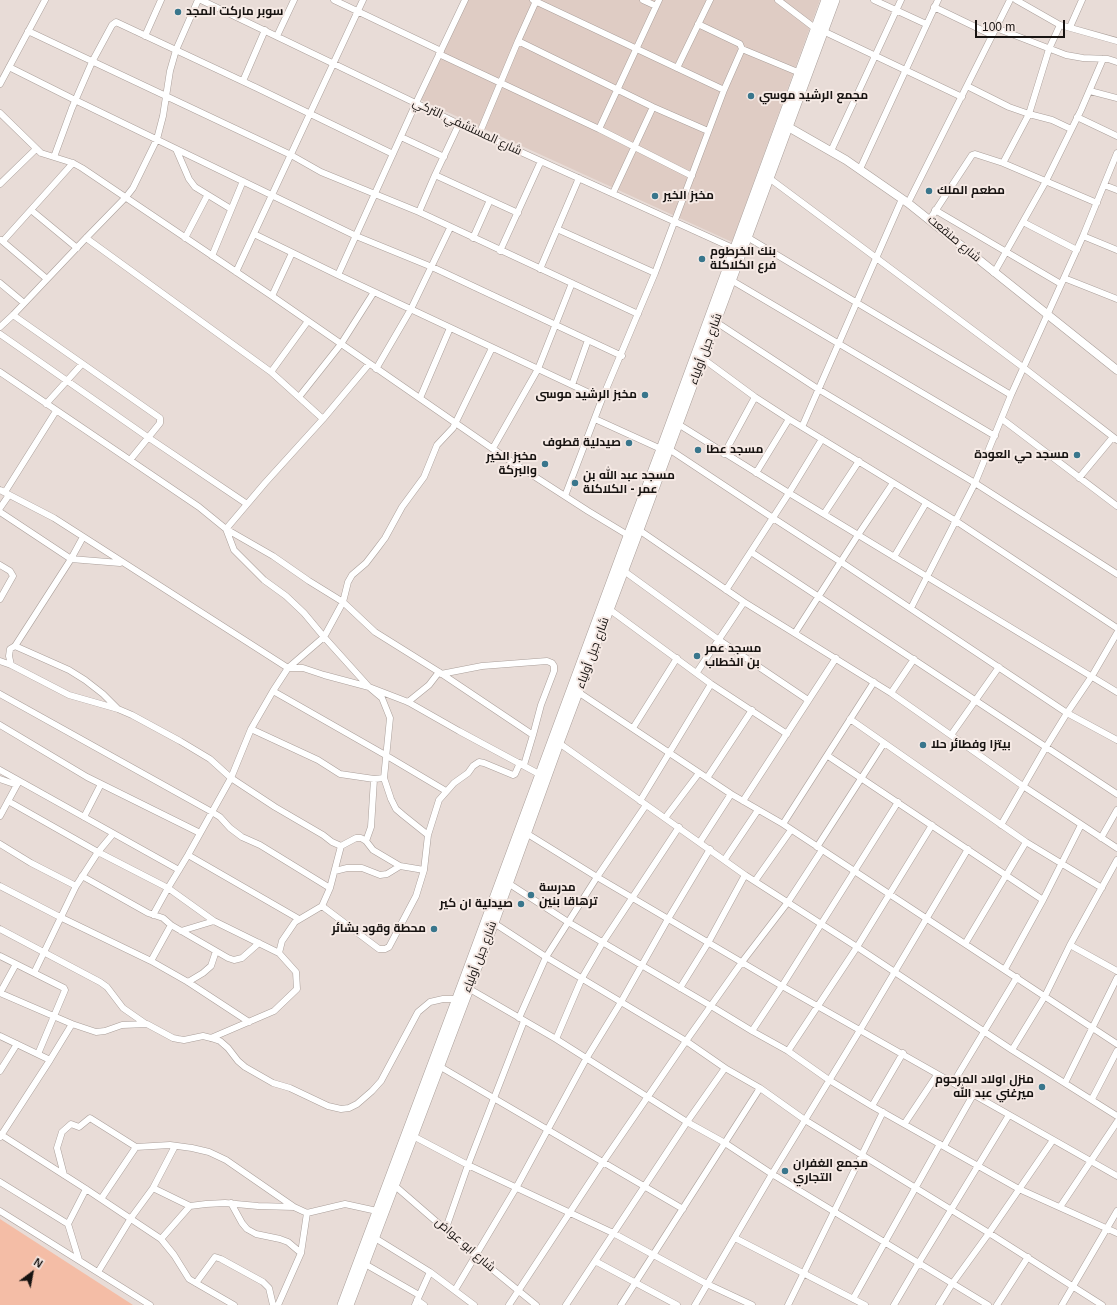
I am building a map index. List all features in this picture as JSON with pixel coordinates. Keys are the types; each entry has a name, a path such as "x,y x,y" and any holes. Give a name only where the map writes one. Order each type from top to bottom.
{"main road":[{"name":"شارع جبل أولياء","path":"342,1305 539,774 634,535 735,249 820,30 826,0"},
{"name":"شارع جبل أولياء","path":"665,449 678,424 769,178 800,73 835,0"},
{"name":"شارع جبل أولياء","path":"349,1305 376,1238 394,1185 494,923 559,743 624,571 634,535"}],"street":[{"path":"0,84 45,0"},
{"path":"145,36 161,0"},
{"path":"0,327 126,197 137,180 157,139 163,116 170,71 176,50 198,0"},
{"name":"شارع المستشفي التركي","path":"201,0 459,124 480,132 735,249"},
{"path":"277,36 294,0"},
{"path":"334,0 500,83 599,129 692,176"},
{"path":"236,272 364,0"},
{"path":"338,275 416,103 465,0"},
{"path":"549,7 553,0"},
{"path":"643,0 656,6"},
{"path":"599,129 659,0"},
{"path":"677,68 710,0"},
{"path":"778,0 820,30 962,97"},
{"path":"874,0 926,24"},
{"path":"831,151 901,0"},
{"path":"860,169 938,0"},
{"path":"802,427 877,258 905,201 962,97 1010,0"},
{"path":"1016,0 1060,25 1117,41"},
{"path":"1070,27 1082,0"},
{"path":"480,132 534,1 724,90"},
{"path":"934,8 992,35"},
{"path":"54,157 75,100 92,62 114,23 116,22 393,154"},
{"path":"698,24 740,44 742,49 800,73"},
{"path":"1003,163 1028,114 1049,49 1060,25"},
{"path":"996,28 1049,49 1075,57 1103,59 1117,62"},
{"path":"242,81 265,30"},
{"path":"28,31 291,155 321,172 419,212 450,228 638,314"},
{"path":"518,41 654,107 708,131"},
{"path":"565,496 602,399 622,356 675,222 724,90 742,49"},
{"path":"994,273 1046,181 1090,91 1103,59"},
{"path":"9,67 356,236 432,267 555,326 622,356"},
{"path":"967,86 993,100 1028,114 1052,120 1071,129"},
{"path":"1090,91 1117,98"},
{"path":"613,193 654,107"},
{"path":"0,114 41,153 73,163 126,197 509,460 565,496 726,590 874,682 1023,786 1117,848"},
{"path":"1077,117 1117,136"},
{"path":"419,212 459,124"},
{"name":"شارع صنقعت","path":"784,125 860,169 930,219 994,273 1117,370"},
{"path":"401,137 444,156"},
{"path":"0,184 36,148"},
{"path":"176,149 192,185 207,196 232,209"},
{"path":"911,608 928,578 975,484 1011,396 1077,250 1117,153"},
{"path":"930,219 972,155 975,154 979,154 1003,163 1097,203"},
{"path":"500,251 542,161"},
{"path":"47,279 1,240 31,210 73,163"},
{"path":"435,175 518,213"},
{"path":"540,269 579,178"},
{"path":"769,178 1024,368 1115,438 1079,478"},
{"path":"212,256 243,182"},
{"path":"1104,185 1117,190"},
{"path":"185,238 207,196"},
{"path":"473,238 490,200"},
{"path":"31,210 77,248"},
{"path":"935,210 1061,284"},
{"path":"1023,222 1077,250"},
{"path":"376,369 411,309 450,228"},
{"path":"557,229 655,273"},
{"path":"254,234 602,399"},
{"path":"1082,236 1117,250"},
{"path":"747,237 1011,396"},
{"path":"86,238 271,372 323,419"},
{"path":"272,296 292,253"},
{"path":"1064,278 1117,299"},
{"path":"731,280 995,436"},
{"path":"0,283 24,303"},
{"path":"493,448 538,369 572,283"},
{"path":"299,397 341,344 374,292"},
{"path":"13,315 160,418 160,423 130,460"},
{"path":"271,372 308,321"},
{"path":"716,322 818,389 975,484 1117,574"},
{"path":"420,398 450,328"},
{"path":"0,334 66,381 247,504"},
{"path":"572,385 588,340"},
{"path":"153,915 231,778 251,729 273,691 288,668 324,637 343,602 348,582 352,575 366,562 385,538 402,507 424,477 437,445 450,433 456,423 492,348"},
{"path":"702,358 755,397 956,521 1117,628"},
{"path":"46,404 82,364"},
{"path":"226,529 323,419 369,364"},
{"path":"0,372 199,507 226,529 273,556 343,602 375,632 440,673 533,736"},
{"path":"724,454 755,397"},
{"path":"0,508 4,492 56,411"},
{"path":"595,419 665,449 841,562 1067,713 1117,740"},
{"path":"756,473 789,419"},
{"path":"1002,419 1117,506"},
{"path":"678,424 724,454 1117,692"},
{"path":"726,590 822,439"},
{"path":"824,514 859,461"},
{"path":"795,633 858,535 894,483"},
{"path":"4,492 54,518 288,668 303,668 324,676 369,687 408,702 539,774"},
{"path":"894,557 926,503"},
{"path":"0,512 71,559 122,563"},
{"path":"226,529 234,550 264,580 286,596 304,613 369,687 382,698 390,718 384,778 391,799 396,808 403,815 428,835"},
{"path":"10,665 10,649 15,646 83,538"},
{"path":"751,552 1117,794"},
{"path":"0,565 10,571 13,576 0,599"},
{"path":"624,571 719,640 808,700"},
{"path":"696,672 744,602"},
{"path":"609,609 712,684 787,734"},
{"path":"1001,825 1046,747 1092,676 1117,633"},
{"path":"15,646 69,670 103,694 118,709"},
{"path":"632,728 677,658"},
{"path":"743,801 836,658"},
{"path":"891,694 914,659"},
{"path":"0,661 69,696 118,709 160,730 204,756 231,778 275,807 341,846"},
{"path":"322,906 379,949 389,947 416,896 424,870 428,835 439,800 454,783 468,773 473,766 479,762 490,764 513,776 515,774 522,764 533,736 554,671 554,666 552,663 547,661 482,666 440,673 429,685 408,702"},
{"path":"951,735 999,667"},
{"path":"783,824 874,682"},
{"path":"640,801 712,684"},
{"path":"273,691 446,791"},
{"path":"578,692 698,773 783,824 928,918 1117,1044"},
{"path":"0,694 212,812 220,817 230,828 242,837 260,845 330,888"},
{"path":"707,778 752,710"},
{"path":"850,719 1026,842 1102,888"},
{"path":"0,725 101,784 200,834"},
{"path":"251,729 318,760 340,774 374,779 384,778"},
{"path":"559,743 725,859 745,875 857,947 983,1032 1117,1116"},
{"path":"509,1305 686,1041 742,962 788,902 884,743"},
{"path":"828,756 1043,900"},
{"path":"0,770 18,783 84,817 179,870"},
{"path":"665,818 698,773"},
{"path":"0,779 18,783"},
{"path":"366,841 371,827 374,779"},
{"path":"0,816 18,783"},
{"path":"84,817 101,784"},
{"path":"700,842 731,794"},
{"path":"8,801 98,852 168,888 214,921 279,953 296,972 298,989 274,1011 211,1038"},
{"path":"752,1031 898,802"},
{"path":"446,1228 468,1165 494,1099 521,1020 546,957 597,877 646,805"},
{"path":"725,859 758,810"},
{"path":"1101,838 1117,810"},
{"path":"1005,969 1043,900 1081,825"},
{"path":"788,1051 857,947 932,826"},
{"path":"556,1039 582,978 679,827"},
{"path":"755,881 791,830"},
{"path":"526,833 597,877 818,1007 903,1053 973,1095 1117,1176"},
{"path":"34,973 62,918 76,886 98,852 113,834"},
{"path":"341,846 356,838 361,838 366,841 373,850 400,866 424,870"},
{"path":"965,944 1026,842"},
{"path":"0,844 31,863 76,886"},
{"path":"279,953 282,941 295,922 322,906 336,870 341,846"},
{"path":"455,1290 516,1188 586,1059 710,849"},
{"path":"695,1305 772,1174 895,973 968,849"},
{"path":"188,855 299,919"},
{"path":"1012,1050 1045,996 1070,945 1117,860"},
{"path":"336,870 362,868 380,875 387,874 400,866"},
{"path":"680,988 708,943 745,875"},
{"path":"82,876 153,915 163,918 171,925 228,958 234,960 242,958 258,943"},
{"path":"508,883 568,922 788,1051 829,1080 872,1106 905,1123 1019,1189 1117,1233"},
{"path":"0,886 151,961 188,982 249,1022"},
{"path":"181,931 214,921"},
{"path":"494,923 546,957 686,1041 725,1068 760,1088 805,1120 1028,1257 1102,1305"},
{"path":"151,961 171,925"},
{"path":"0,929 100,982 107,987 123,1008 147,1024 173,1038 184,1040 203,1036 211,1038 224,1045 245,1067 273,1084 290,1088 328,1106 341,1109 349,1108 365,1098 381,1081 418,1012 430,1002 443,999 456,999"},
{"path":"1070,945 1117,971"},
{"path":"188,982 204,973 211,966 216,951"},
{"path":"0,956 64,988 65,990 38,1054"},
{"path":"16,964 0,993 72,1024 96,1032 105,1031 122,1025 147,1024"},
{"path":"953,1083 1017,977"},
{"path":"1065,1083 1117,978"},
{"path":"468,988 556,1039 833,1212 988,1305"},
{"path":"72,1024 0,1135 131,1218 161,1239 174,1255 189,1279 234,1305"},
{"path":"0,1036 50,1060"},
{"path":"0,1071 18,1044"},
{"path":"1092,1099 1117,1051"},
{"path":"872,1106 903,1053"},
{"path":"439,1066 646,1185 683,1208"},
{"path":"566,1305 687,1122 725,1068"},
{"path":"905,1123 937,1074"},
{"path":"621,1305 760,1088"},
{"path":"853,1299 915,1187 973,1095"},
{"path":"788,1305 883,1112"},
{"path":"894,1305 1009,1115"},
{"path":"64,1175 57,1148 62,1132 71,1124 79,1127 90,1118 136,1148 174,1146 208,1152 226,1160 294,1207 307,1213 345,1204 377,1211"},
{"path":"1060,1207 1090,1160 1117,1122"},
{"path":"413,1136 468,1165 613,1233 707,1284 752,1305"},
{"path":"939,1305 952,1284 1053,1140"},
{"path":"98,1272 131,1218 153,1188 174,1146"},
{"path":"101,1200 136,1148"},
{"path":"0,1182 68,1224 79,1260"},
{"name":"شارع ابو عواض","path":"394,1185 446,1228 476,1256 536,1305"},
{"path":"153,1188 190,1206 231,1203 258,1206 294,1207"},
{"path":"68,1224 86,1189"},
{"path":"231,1203 242,1223 248,1229 256,1234 284,1241 301,1253"},
{"path":"161,1239 190,1206"},
{"path":"0,1211 150,1305"},
{"path":"1062,1305 1117,1211"},
{"path":"278,1305 301,1253 307,1213"},
{"path":"376,1238 430,1272 474,1305"},
{"path":"735,1238 865,1305"},
{"path":"997,1305 1028,1257"},
{"path":"196,1283 212,1260 215,1258 221,1259 263,1282 268,1288 273,1305"},
{"path":"595,1261 677,1305"},
{"path":"365,1264 424,1305"},
{"path":"417,1300 430,1272"}],"shaded area":[{"path":"464,0 820,0 732,242 421,100"},
{"path":"0,1219 133,1305 0,1305"}],"place":[{"name":"سوبر ماركت المجد","path":"178,12"},
{"name":"مجمع الرشيد موسي","path":"751,96"},
{"name":"مطعم الملك","path":"929,191"},
{"name":"مخبز الخير","path":"655,196"},
{"name":"بنك الخرطوم فرع الكلاكلة","path":"702,259"},
{"name":"مخبز الرشيد موسى","path":"645,395"},
{"name":"صيدلية قطوف","path":"629,443"},
{"name":"مسجد عطا","path":"698,450"},
{"name":"مسجد حي العودة","path":"1077,455"},
{"name":"مخبز الخير والبركة","path":"545,464"},
{"name":"مسجد عبد الله بن عمر - الكلاكلة","path":"575,483"},
{"name":"مسجد عمر بن الخطاب","path":"697,656"},
{"name":"بيتزا وفطائر حلا","path":"923,745"},
{"name":"مدرسة ترهاقا بنين","path":"531,895"},
{"name":"صيدلية ان كير","path":"521,904"},
{"name":"محطة وقود بشائر","path":"434,929"},
{"name":"منزل اولاد المرحوم ميرغني عبد الله","path":"1042,1087"},
{"name":"مجمع الغفران التجاري","path":"785,1171"}]}
